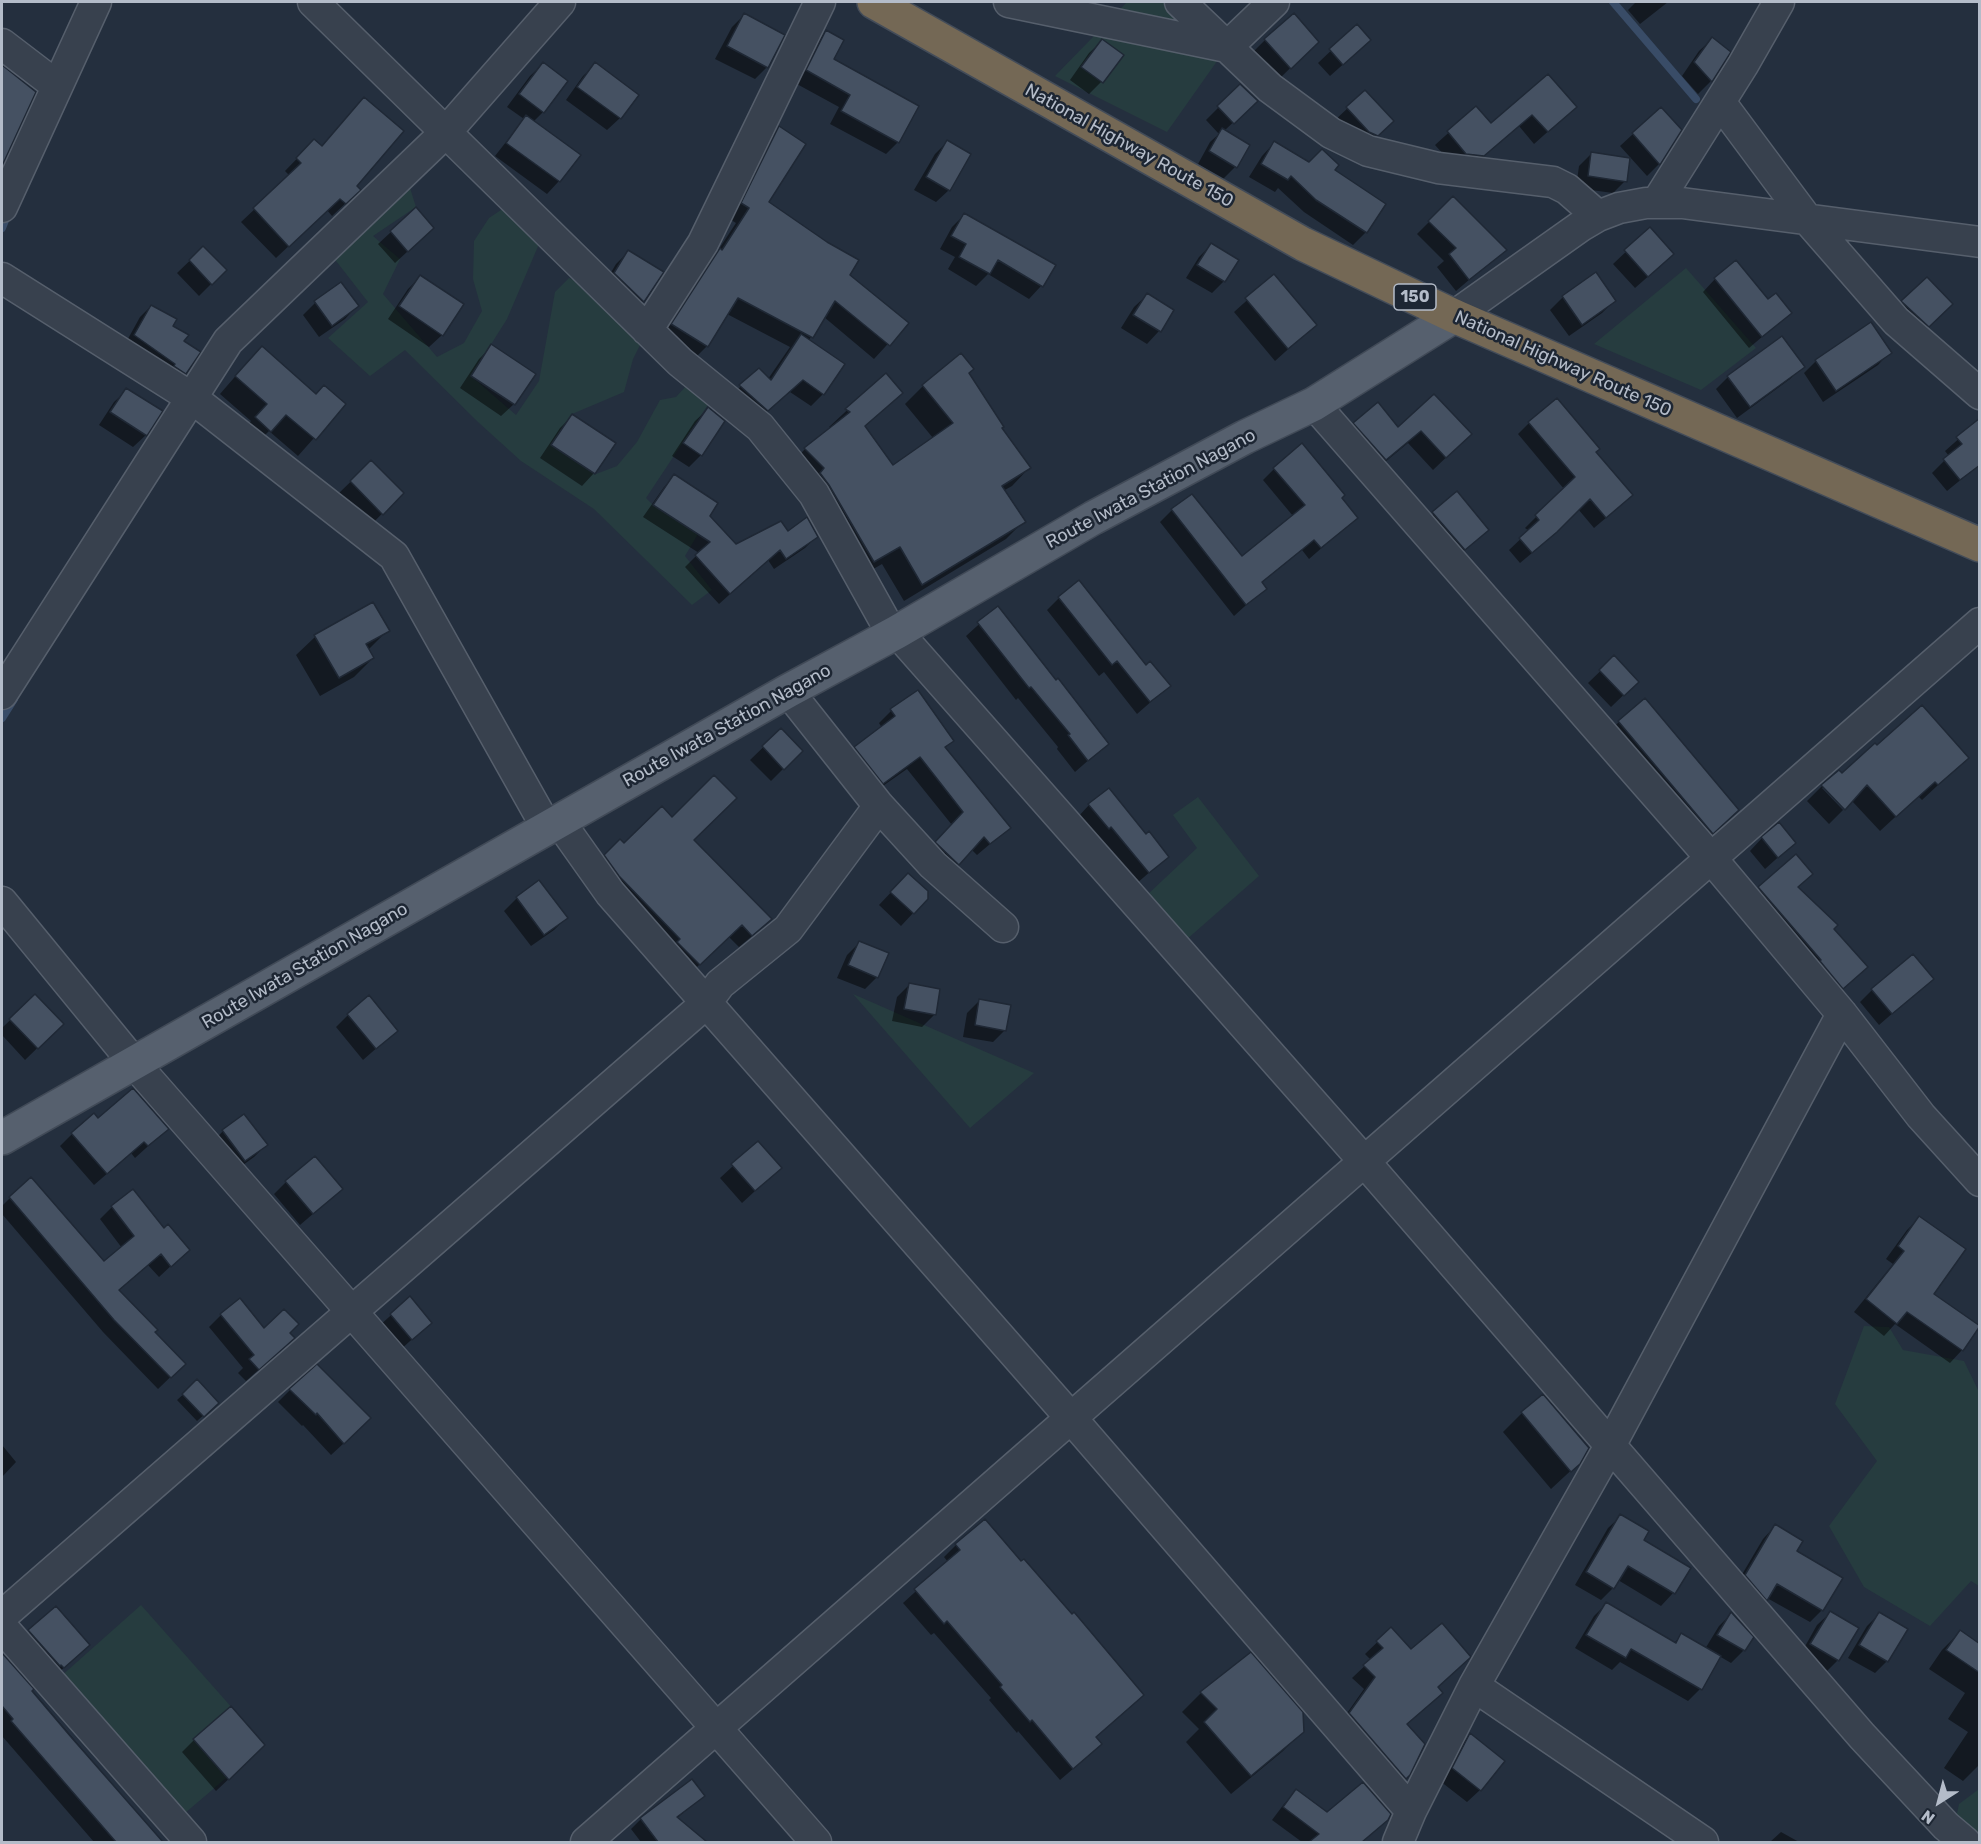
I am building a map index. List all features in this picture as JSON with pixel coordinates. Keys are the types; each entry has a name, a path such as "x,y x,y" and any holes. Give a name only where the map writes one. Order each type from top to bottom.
{"highway":[{"name":"National Highway Route 150","path":"874,2 1303,244 1454,316 1980,545"}],"main road":[{"name":"Route Iwata Station Nagano","path":"2,1138 1093,518 1245,437 1314,404 1454,316"}],"street":[{"path":"2,207 96,2"},
{"path":"313,2 680,362 760,427 814,494 894,633 1364,1161 1862,1736 1946,1826 1965,1842"},
{"path":"2,694 228,341 446,132 560,2"},
{"path":"647,330 703,243 820,2"},
{"path":"1009,2 1227,47"},
{"path":"1180,2 1270,88 1330,133 1368,152 1438,168 1553,182 1567,189 1598,216"},
{"path":"1227,47 1274,2"},
{"path":"1657,202 1779,2"},
{"path":"2,44 57,86"},
{"path":"1720,102 1807,219 1896,321 1980,394"},
{"path":"1454,316 1598,216 1619,208 1657,202 1682,202 1980,242"},
{"path":"2,278 195,393 394,555 553,824 610,893 1071,1418 1411,1810"},
{"path":"1314,404 1711,858 1842,1014 1921,1116 1980,1181"},
{"path":"586,1842 1980,623"},
{"path":"788,691 879,806 933,866 1003,927"},
{"path":"2,1616 706,1003 720,984 788,929 879,806"},
{"path":"2,902 134,1063 816,1842"},
{"path":"1398,1842 1411,1810 1474,1686 1610,1446 1842,1014"},
{"path":"2,1627 191,1842"},
{"path":"1474,1686 1703,1842"}],"green space":[{"path":"1127,2 1179,2 1227,47 1167,132 1055,76"},
{"path":"410,188 416,207 373,236 400,259 383,294 437,357 464,343 482,311 473,279 474,241 489,218 507,206 545,230 507,319 471,376 516,415 539,381 555,292 569,278 592,287 642,341 633,359 624,392 572,414 551,445 596,474 617,466 637,442 660,400 676,397 688,384 717,391 646,498 698,534 685,556 712,590 692,605 594,509 521,461 405,350 370,376 328,338 368,302 333,257"},
{"path":"1686,268 1756,348 1701,390 1594,344"},
{"path":"1198,797 1259,876 1186,940 1147,895 1197,848 1173,815"},
{"path":"853,994 1034,1073 970,1128"},
{"path":"1864,1326 1889,1327 1903,1350 1964,1361 1979,1392 1979,1586 1971,1581 1930,1626 1864,1587 1829,1526 1877,1461 1835,1404"},
{"path":"141,1605 265,1745 178,1819 59,1678"},
{"path":"1979,1789 1979,1842 1953,1832 1959,1804"}],"building":[{"path":"744,13 785,35 768,68 727,46"},
{"path":"1294,13 1319,42 1291,69 1264,39"},
{"path":"1357,24 1371,40 1343,65 1329,49"},
{"path":"826,30 844,40 834,59 919,106 899,143 841,111 850,95 806,70"},
{"path":"1712,37 1731,52 1712,82 1694,62"},
{"path":"1102,39 1124,55 1103,83 1081,67"},
{"path":"543,62 568,81 544,113 519,94"},
{"path":"595,62 639,95 621,119 577,87"},
{"path":"2,65 36,92 2,166"},
{"path":"1548,74 1577,107 1548,132 1532,115 1484,156 1466,154 1447,131 1476,106 1491,123"},
{"path":"1240,84 1258,101 1234,124 1217,106"},
{"path":"1365,90 1394,121 1378,136 1369,132 1346,107"},
{"path":"364,97 404,131 357,186 361,190 346,204 340,199 289,247 253,208 301,163 296,158 314,139 322,146"},
{"path":"1661,107 1682,130 1660,165 1632,133"},
{"path":"526,115 581,155 560,182 506,143"},
{"path":"779,126 806,144 769,202 827,242 859,260 850,275 909,323 890,346 835,301 813,338 738,298 708,347 671,324 749,208 741,203"},
{"path":"1222,128 1250,145 1237,168 1209,151"},
{"path":"947,140 971,154 950,191 926,177"},
{"path":"1274,141 1309,162 1322,149 1339,165 1335,170 1386,204 1367,233 1316,200 1291,176 1288,180 1261,164"},
{"path":"1591,152 1630,158 1627,182 1588,176"},
{"path":"1453,196 1507,250 1469,280 1449,254 1456,248 1428,221"},
{"path":"416,207 434,228 408,252 390,231"},
{"path":"964,213 1056,265 1043,287 998,260 990,274 959,257 966,244 951,236"},
{"path":"1650,227 1674,254 1648,277 1624,250"},
{"path":"1211,243 1239,260 1225,282 1197,265"},
{"path":"203,246 227,270 212,285 189,260"},
{"path":"628,250 664,272 644,302 614,273"},
{"path":"1736,260 1768,299 1776,293 1792,313 1762,337 1714,278"},
{"path":"1596,272 1616,301 1582,325 1562,296"},
{"path":"1274,274 1317,325 1288,349 1245,298"},
{"path":"420,275 464,304 443,336 399,306"},
{"path":"1927,277 1953,304 1929,327 1901,301"},
{"path":"341,282 359,306 332,326 314,301"},
{"path":"1147,293 1174,310 1161,332 1133,315"},
{"path":"151,305 177,319 173,326 189,335 184,341 201,352 186,374 134,335"},
{"path":"1871,322 1892,353 1836,391 1815,360"},
{"path":"801,334 845,364 824,395 803,380 768,411 739,385 759,368 771,380"},
{"path":"1782,336 1805,367 1750,407 1727,376"},
{"path":"491,344 536,374 515,405 471,376"},
{"path":"262,346 316,394 324,385 346,404 316,440 286,415 271,432 255,417 267,404 235,376"},
{"path":"961,353 974,369 969,373 1004,427 1002,428 1031,468 1002,486 1026,522 922,585 900,547 874,562 820,473 824,468 804,448 850,412 845,409 886,373 903,393 865,426 893,465 953,423 922,385"},
{"path":"126,388 163,411 147,436 110,412"},
{"path":"1434,394 1472,434 1446,458 1421,431 1386,460 1353,423 1378,402 1398,427"},
{"path":"1557,398 1600,449 1596,452 1633,495 1606,518 1590,499 1532,553 1519,538 1539,520 1535,515 1575,477 1528,422"},
{"path":"708,407 725,421 702,456 683,443"},
{"path":"572,414 616,443 595,474 551,445"},
{"path":"1980,418 1980,465 1960,480 1943,459 1962,444 1956,437"},
{"path":"1302,443 1345,495 1342,498 1358,518 1321,548 1314,540 1262,582 1267,589 1246,605 1171,509 1192,494 1242,556 1305,505 1273,468"},
{"path":"371,460 404,493 383,515 350,481"},
{"path":"674,474 718,503 710,516 736,544 781,521 788,531 807,517 818,537 786,559 780,550 730,594 695,555 710,542 653,505"},
{"path":"1457,491 1489,530 1465,550 1432,512"},
{"path":"1079,580 1146,665 1150,661 1171,686 1150,702 1117,661 1112,665 1058,597"},
{"path":"373,602 390,631 366,644 374,658 339,678 314,635"},
{"path":"998,606 1109,744 1088,761 1068,735 1070,734 1031,687 1029,688 977,622"},
{"path":"1614,655 1639,682 1624,696 1599,670"},
{"path":"918,690 954,741 945,747 1011,828 990,844 984,837 959,865 935,842 963,812 920,757 883,784 854,747 895,716 890,709"},
{"path":"1645,698 1739,810 1713,834 1618,721"},
{"path":"1922,705 1969,758 1938,785 1935,782 1896,817 1867,785 1845,810 1821,785 1839,770 1842,773"},
{"path":"781,728 803,751 784,770 762,746"},
{"path":"714,775 737,798 694,840 772,919 752,936 742,925 700,965 677,942 680,939 619,876 604,855 620,839 624,843 662,806 672,817"},
{"path":"1109,788 1146,834 1149,831 1169,857 1149,873 1111,827 1109,829 1088,804"},
{"path":"1779,822 1796,843 1778,858 1761,837"},
{"path":"1796,854 1813,874 1798,887 1838,925 1834,929 1868,967 1843,989 1758,887"},
{"path":"908,873 928,891 928,899 914,914 890,892"},
{"path":"539,880 568,918 544,935 516,897"},
{"path":"859,941 889,953 878,978 848,965"},
{"path":"1913,954 1934,979 1892,1014 1871,989"},
{"path":"909,983 940,989 936,1015 904,1009"},
{"path":"35,994 64,1024 38,1049 9,1019"},
{"path":"369,995 398,1031 376,1049 347,1014"},
{"path":"979,999 1011,1005 1006,1031 975,1025"},
{"path":"133,1088 169,1129 148,1146 144,1142 107,1174 71,1133 94,1113 98,1118"},
{"path":"244,1114 268,1145 245,1161 222,1130"},
{"path":"758,1141 782,1168 755,1191 731,1164"},
{"path":"315,1156 343,1189 313,1214 285,1181"},
{"path":"31,1177 104,1261 134,1236 111,1206 133,1189 164,1228 168,1224 190,1250 171,1267 161,1254 119,1290 158,1330 155,1332 186,1364 171,1378 114,1320 9,1197"},
{"path":"1919,1216 1966,1249 1934,1294 1980,1326 1963,1351 1907,1312 1897,1324 1866,1299 1904,1251 1898,1246"},
{"path":"410,1296 432,1323 412,1340 390,1314"},
{"path":"240,1298 264,1328 284,1309 299,1324 290,1333 295,1338 259,1370 249,1359 254,1355 220,1314"},
{"path":"317,1364 371,1418 344,1444 317,1413 316,1415 289,1389"},
{"path":"197,1379 219,1403 204,1417 182,1394"},
{"path":"1543,1394 1589,1448 1580,1464 1571,1472 1521,1412"},
{"path":"1620,1514 1649,1531 1644,1540 1691,1568 1675,1594 1628,1566 1614,1589 1586,1572"},
{"path":"985,1519 1021,1561 1024,1559 1072,1614 1074,1612 1144,1695 1096,1737 1102,1744 1073,1769 1032,1720 1030,1722 1000,1687 1002,1685 947,1621 944,1624 914,1589 960,1550 955,1544"},
{"path":"1775,1524 1803,1541 1797,1551 1843,1578 1823,1611 1777,1584 1767,1601 1745,1575"},
{"path":"1606,1602 1676,1643 1681,1633 1721,1656 1702,1690 1631,1649 1626,1658 1586,1635"},
{"path":"56,1606 90,1645 64,1668 28,1630"},
{"path":"1830,1611 1859,1628 1839,1661 1810,1644"},
{"path":"1731,1612 1754,1637 1745,1651 1717,1635"},
{"path":"1879,1612 1908,1629 1888,1662 1859,1645"},
{"path":"1442,1623 1471,1657 1438,1687 1443,1693 1407,1724 1425,1744 1406,1779 1349,1713 1375,1677 1363,1665 1383,1648 1376,1641 1391,1627 1411,1649"},
{"path":"1960,1630 1980,1644 1980,1673 1946,1650"},
{"path":"1251,1652 1303,1712 1304,1732 1251,1776 1204,1722 1217,1709 1200,1692"},
{"path":"2,1653 34,1689 32,1691 71,1737 163,1842 116,1842 11,1721 13,1719 2,1706"},
{"path":"231,1706 265,1745 229,1780 193,1739"},
{"path":"1470,1733 1505,1761 1481,1791 1452,1768"},
{"path":"692,1779 705,1796 677,1817 707,1842 658,1842 640,1818"},
{"path":"1363,1782 1391,1814 1388,1820 1362,1842 1309,1842 1319,1834 1283,1807 1296,1789 1327,1812"}],"waterway":[{"path":"1613,2 1696,99"},
{"path":"2,228 8,213"},
{"path":"2,718 14,699"}]}
